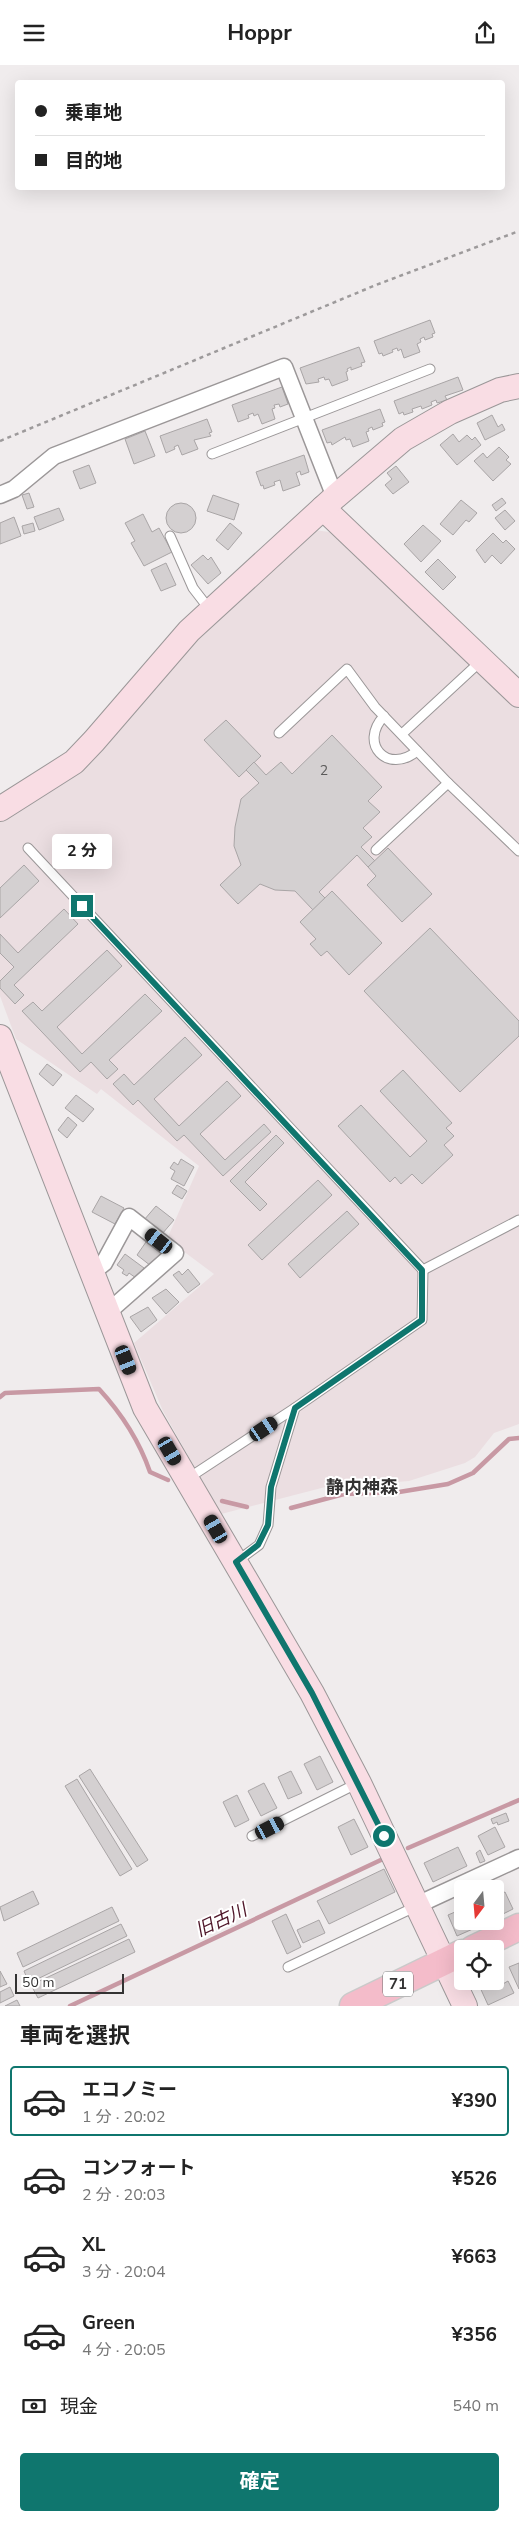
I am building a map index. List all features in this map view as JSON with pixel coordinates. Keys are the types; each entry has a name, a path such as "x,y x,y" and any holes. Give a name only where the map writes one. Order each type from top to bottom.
{"main road":[{"path":"491,1940 519,1927"},
{"name":"71","path":"353,2006 453,1958"}],"street":[{"path":"0,495 14,489 54,455 284,367 305,418 329,503 519,695"},
{"path":"0,809 74,762 190,631 329,503 403,439 450,412 500,390 519,386"},
{"path":"0,1037 106,1313 145,1408 312,1693 359,1783 417,1905 453,1958 465,2006"},
{"path":"91,1273 104,1263 129,1217 175,1253 106,1313"},
{"path":"417,1905 519,1858"}],"lane":[{"path":"212,454 430,369"},
{"path":"170,536 193,588 211,611"},
{"path":"402,735 483,659"},
{"path":"279,733 347,669 384,716 417,751 519,851"},
{"path":"384,716 376,725 373,737 376,748 380,753 384,757 396,761 408,758 417,751"},
{"path":"376,850 448,783"},
{"path":"28,847 422,1270 422,1320 295,1408 187,1479"},
{"path":"422,1270 519,1220"},
{"path":"236,1562 258,1545 268,1525 271,1487 295,1408"},
{"path":"252,1837 359,1783"},
{"path":"288,1967 417,1905"}],"path":[{"path":"0,441 376,285 519,231"}],"shaded area":[{"path":"314,530 337,533 519,709 519,1424 494,1433 475,1457 465,1463 409,1481 397,1482 360,1478 221,1514 163,1411 134,1343 214,1274 167,1239 199,1166 101,1089 97,1094 16,1039 0,996 0,821 70,777 157,686 172,665 195,641"}],"building":[{"path":"430,320 435,333 432,334 433,337 425,340 424,337 420,339 421,342 417,344 420,352 404,358 401,349 398,351 397,348 383,356 382,353 379,354 374,341"},
{"path":"359,347 365,362 361,363 362,366 351,370 351,367 347,369 348,380 332,386 329,379 325,380 324,377 318,379 319,382 306,384 300,368"},
{"path":"458,377 463,390 445,396 447,400 437,403 436,400 431,402 432,405 422,409 421,406 412,409 413,412 404,415 403,412 399,414 394,401"},
{"path":"282,387 288,404 280,407 279,404 274,405 275,408 272,409 275,419 262,424 258,414 254,416 253,413 248,415 249,418 238,422 232,405"},
{"path":"380,409 385,422 382,423 383,426 373,430 372,427 368,429 369,431 366,432 369,441 353,447 350,439 346,440 345,437 332,445 331,442 327,443 322,430"},
{"path":"492,415 498,427 502,424 505,430 485,440 477,423"},
{"path":"207,419 212,432 209,433 211,436 194,440 198,449 182,455 178,445 174,447 175,449 166,453 160,436"},
{"path":"145,431 155,456 134,464 125,439"},
{"path":"453,434 459,442 467,435 472,440 475,437 481,445 457,465 440,445"},
{"path":"499,447 509,457 506,460 511,464 493,481 474,461 483,453 487,458"},
{"path":"304,455 309,472 301,475 300,471 296,473 300,485 283,491 280,480 274,482 275,485 264,489 263,485 261,486 256,472"},
{"path":"89,465 96,483 80,489 73,471"},
{"path":"396,466 409,482 393,494 385,485 392,479 387,473"},
{"path":"29,493 34,507 27,509 22,495"},
{"path":"213,495 239,504 234,520 207,511"},
{"path":"502,498 506,503 496,511 492,505"},
{"path":"461,500 477,513 469,522 466,520 453,535 440,524"},
{"path":"181,503 192,507 196,518 192,529 181,533 170,529 166,518 170,507"},
{"path":"59,508 64,520 39,530 34,517"},
{"path":"505,510 515,521 505,530 495,518"},
{"path":"143,514 152,532 159,528 172,552 144,566 131,543 135,541 125,523"},
{"path":"14,517 21,536 0,544 0,523"},
{"path":"33,523 35,531 24,534 22,526"},
{"path":"230,523 242,533 228,550 216,540"},
{"path":"423,525 441,541 421,562 404,544"},
{"path":"493,533 503,543 506,540 515,549 501,564 492,555 485,563 476,550"},
{"path":"203,555 208,560 211,557 221,573 208,584 191,565"},
{"path":"438,559 456,577 443,590 425,572"},
{"path":"166,563 176,585 161,591 151,570"},
{"path":"226,720 261,756 239,777 204,740"},
{"path":"332,735 382,787 368,801 380,812 363,828 372,837 361,847 375,861 368,867 357,855 319,892 325,898 313,910 295,891 275,890 260,884 238,904 220,885 241,865 234,846 235,827 241,799 259,783 246,770 254,762 266,775 281,762 292,774"},
{"path":"388,848 432,894 402,922 367,885 376,876 368,867"},
{"path":"24,865 39,881 0,918 0,888"},
{"path":"332,891 382,943 349,975 327,951 321,956 310,944 316,939 300,922"},
{"path":"64,909 78,924 14,985 24,995 15,1004 0,988 0,981 14,967 0,953 0,934 18,953"},
{"path":"430,928 519,1021 519,1036 460,1092 364,991"},
{"path":"107,950 122,966 57,1027 82,1054 145,994 162,1011 109,1060 118,1069 107,1079 91,1062 80,1072 22,1011 33,1002 42,1011"},
{"path":"185,1037 202,1055 154,1099 179,1126 227,1081 241,1096 200,1134 225,1160 264,1124 271,1132 223,1176 184,1135 177,1141 138,1100 133,1105 113,1084 124,1074 134,1085"},
{"path":"47,1064 62,1075 53,1086 39,1074"},
{"path":"403,1070 452,1123 446,1128 454,1136 444,1145 453,1155 422,1184 412,1174 401,1184 395,1177 390,1182 338,1126 361,1105 410,1157 427,1141 380,1091"},
{"path":"76,1095 94,1109 83,1122 65,1108"},
{"path":"68,1117 77,1125 67,1138 58,1130"},
{"path":"276,1135 284,1143 245,1182 267,1204 260,1211 230,1181"},
{"path":"181,1159 194,1167 184,1186 171,1179 175,1171 170,1168 174,1162 178,1165"},
{"path":"318,1180 332,1195 262,1260 248,1245"},
{"path":"177,1185 187,1191 182,1199 172,1193"},
{"path":"101,1196 124,1208 115,1224 92,1212"},
{"path":"156,1206 174,1220 162,1234 144,1220"},
{"path":"347,1211 359,1224 300,1278 288,1264"},
{"path":"146,1242 161,1253 151,1266 137,1255"},
{"path":"125,1254 144,1268 136,1278 129,1273 127,1276 122,1273 124,1270 117,1265"},
{"path":"188,1269 200,1284 188,1293 173,1275 179,1271 182,1275"},
{"path":"166,1289 179,1302 166,1314 152,1298"},
{"path":"148,1307 157,1320 141,1332 130,1317"},
{"path":"320,1756 333,1782 317,1790 304,1764"},
{"path":"90,1769 148,1860 137,1867 79,1776"},
{"path":"291,1771 302,1793 288,1799 278,1777"},
{"path":"77,1779 132,1869 120,1876 65,1786"},
{"path":"264,1783 277,1808 261,1816 248,1791"},
{"path":"237,1795 249,1820 235,1827 223,1802"},
{"path":"506,1813 509,1821 498,1825 497,1822 493,1824 491,1819"},
{"path":"354,1819 368,1847 351,1855 338,1827"},
{"path":"495,1827 505,1847 488,1855 478,1836"},
{"path":"458,1847 467,1866 433,1882 424,1863"},
{"path":"480,1850 485,1861 480,1863 476,1853"},
{"path":"384,1869 395,1892 329,1924 317,1901"},
{"path":"33,1891 39,1904 4,1921 0,1907"},
{"path":"504,1892 505,1892 513,1909 504,1914"},
{"path":"112,1907 119,1921 23,1967 17,1953"},
{"path":"454,1912 454,1929 448,1915"},
{"path":"286,1914 301,1947 287,1954 272,1921"},
{"path":"319,1920 325,1933 303,1943 297,1930"},
{"path":"121,1924 127,1936 29,1983 24,1971"},
{"path":"454,1930 470,1930 457,1936"},
{"path":"129,1939 135,1952 38,1998 31,1985"},
{"path":"519,1963 519,1989 509,1967"},
{"path":"0,1971 7,1984 0,1987"},
{"path":"508,1981 514,1993 488,2005 481,1990 504,1990 504,1983"},
{"path":"10,1987 14,1996 0,2003 0,1992"},
{"path":"17,2000 20,2006 5,2006"}],"waterway":[{"path":"0,1397 5,1393 99,1389 129,1428 141,1449 150,1472 168,1480"},
{"path":"291,1508 344,1494 399,1492 448,1484 473,1473 509,1439 519,1438"},
{"path":"222,1501 247,1507"},
{"name":"旧古川","path":"408,1848 519,1800"},
{"name":"旧古川","path":"70,2006 383,1859"}],"district":[{"name":"静内神森","path":"362,1487"}],"route":[{"path":"82,906 422,1270 422,1320 295,1408 271,1487 268,1525 258,1545 236,1562 312,1693 359,1783 384,1836"}]}
